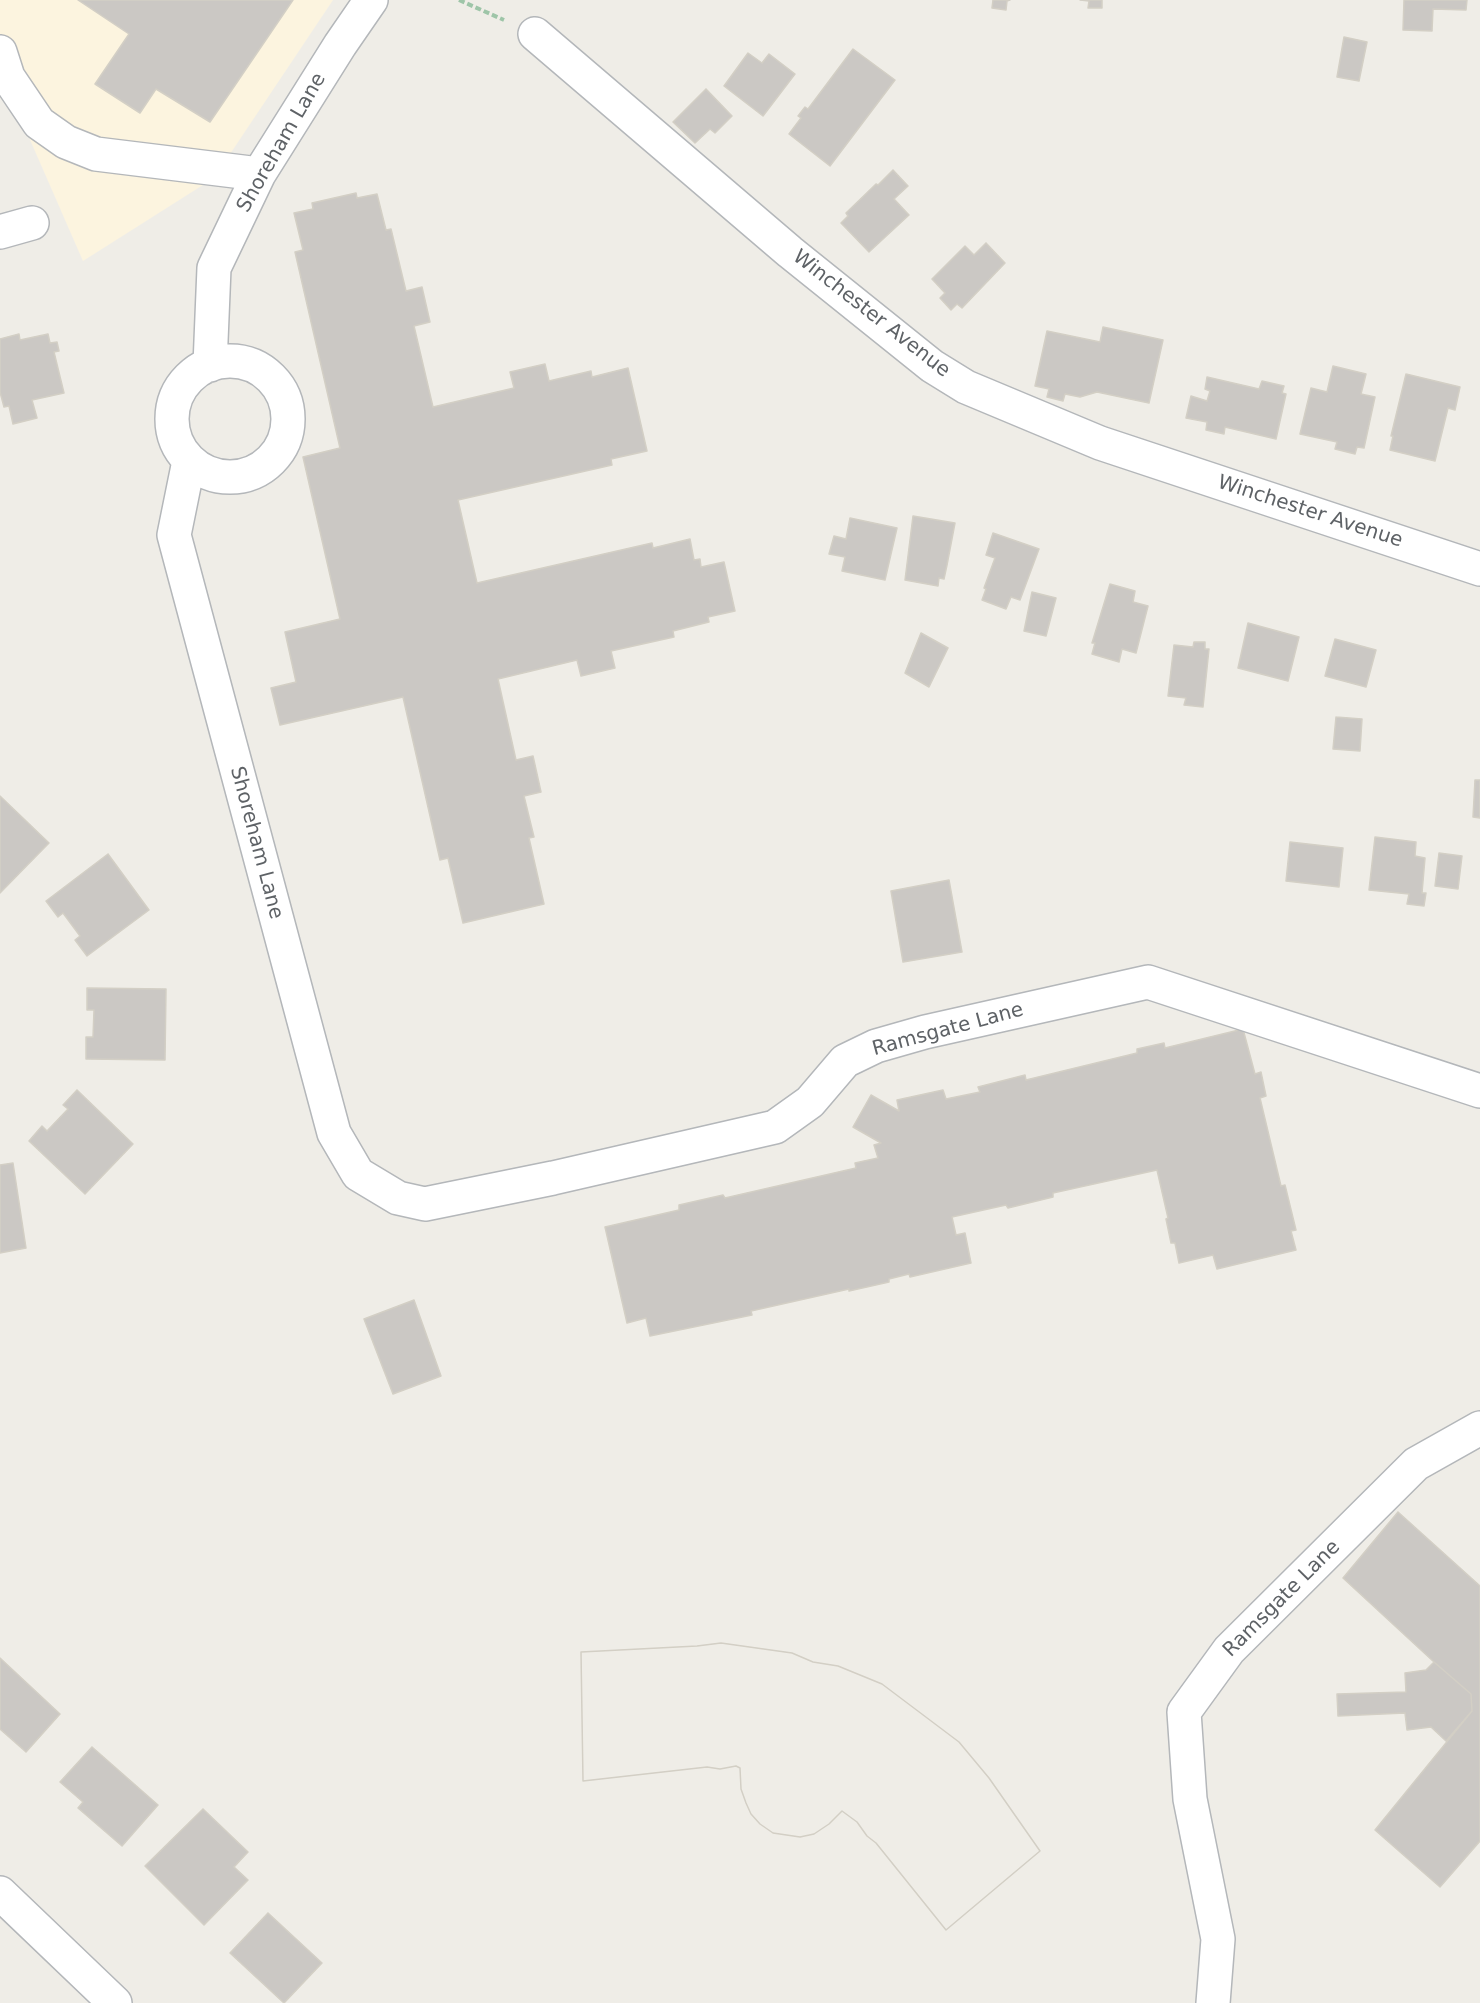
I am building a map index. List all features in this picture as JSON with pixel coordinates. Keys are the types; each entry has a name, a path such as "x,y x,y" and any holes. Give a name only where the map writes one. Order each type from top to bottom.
{"street":[{"name":"Shoreham Lane","path":"210,365 214,268 259,174 371,0"},
{"name":"Winchester Avenue","path":"535,34 790,252 932,366 966,387 1100,443 1480,569"},
{"path":"0,52 8,77 39,123 66,142 96,154 259,174"},
{"path":"0,232 32,223"},
{"path":"228,362 247,364 264,372 277,385 285,401 288,419 286,437 277,454 262,468 245,476 225,478 206,472 189,461 178,445 173,426 174,406 181,388 194,375 210,365 228,362"},
{"name":"Shoreham Lane","path":"189,461 174,535 334,1133 358,1174 398,1198"},
{"name":"Ramsgate Lane","path":"398,1198 425,1204 553,1178 775,1127 810,1102 845,1061 876,1046 925,1032 1148,982 1480,1091"},
{"name":"Ramsgate Lane","path":"1213,2003 1218,1939 1190,1799 1184,1712 1229,1650 1416,1464 1480,1428"},
{"path":"0,1893 115,2003"}],"path":[{"path":"459,0 535,34"}],"shaded area":[{"path":"0,0 333,0 214,178 83,261 0,71"}],"building":[{"path":"78,0 293,0 210,122 156,89 140,113 95,84 129,34"},
{"path":"993,0 1010,0 1007,1 1006,10 992,8"},
{"path":"1080,0 1102,0 1102,8 1088,8 1089,1"},
{"path":"1404,0 1467,0 1466,10 1433,9 1432,31 1403,30"},
{"path":"1344,37 1367,42 1359,81 1337,77"},
{"path":"853,49 895,80 830,166 789,134 801,118 798,116 805,107 808,109"},
{"path":"748,53 762,63 769,54 795,74 763,116 724,86"},
{"path":"706,89 732,116 715,133 710,129 695,143 673,122"},
{"path":"893,170 908,186 894,199 909,215 869,252 841,223 848,216 846,213"},
{"path":"356,193 357,198 377,194 386,230 391,229 406,291 422,287 430,322 414,326 433,407 514,388 510,372 545,364 549,381 591,371 592,377 628,368 647,451 611,459 612,465 458,500 477,583 652,543 653,548 690,539 694,560 700,559 701,567 724,562 735,611 708,617 709,622 673,631 674,637 611,651 615,668 581,676 577,660 498,679 516,760 533,756 541,792 524,796 534,837 529,838 544,904 463,923 448,858 440,860 403,697 280,725 271,688 296,682 285,632 340,619 303,457 340,448 295,252 303,250 294,213 313,209 312,203"},
{"path":"986,243 1005,263 962,308 957,304 951,310 940,298 945,293 932,279 965,246 974,255"},
{"path":"1103,327 1163,340 1149,403 1097,392 1080,397 1065,394 1063,401 1047,397 1049,389 1035,386 1047,331 1100,342"},
{"path":"19,334 20,340 48,334 50,343 57,342 59,351 54,352 64,393 32,400 37,418 13,424 9,406 4,407 0,392 0,339"},
{"path":"1333,366 1366,374 1361,394 1375,397 1364,448 1357,447 1355,454 1335,449 1337,442 1300,434 1311,388 1327,392"},
{"path":"1406,374 1460,387 1455,410 1448,408 1435,461 1390,450 1393,436 1391,436"},
{"path":"1207,377 1259,389 1262,381 1284,386 1282,393 1286,394 1276,439 1225,427 1224,434 1206,430 1207,422 1186,418 1191,396 1207,401 1210,391 1205,389"},
{"path":"913,516 955,523 944,579 939,578 938,586 905,580"},
{"path":"850,518 897,528 885,580 842,571 845,557 829,554 834,536 846,539"},
{"path":"993,533 1039,549 1020,600 1011,597 1006,609 982,600 995,558 986,555"},
{"path":"1110,584 1135,591 1133,602 1148,606 1136,653 1122,649 1119,662 1092,654 1095,643 1092,643"},
{"path":"1032,592 1056,598 1046,636 1024,631"},
{"path":"1248,623 1299,637 1288,681 1238,668"},
{"path":"921,633 948,648 929,687 905,673"},
{"path":"1335,639 1376,650 1366,687 1325,676"},
{"path":"1194,642 1205,642 1205,649 1209,649 1203,707 1184,705 1186,698 1168,696 1174,645 1193,647"},
{"path":"1336,717 1362,719 1360,751 1333,749"},
{"path":"1475,780 1480,780 1480,818 1473,817"},
{"path":"0,796 49,843 0,893"},
{"path":"1375,837 1416,842 1415,856 1425,858 1422,893 1426,893 1424,906 1407,904 1409,894 1369,890"},
{"path":"1290,842 1343,848 1339,887 1286,881"},
{"path":"1439,853 1462,856 1458,889 1435,886"},
{"path":"108,854 149,910 87,956 75,940 80,936 63,913 58,917 46,901"},
{"path":"949,880 962,952 903,962 891,891"},
{"path":"87,988 166,989 165,1060 86,1059 86,1037 93,1037 94,1010 87,1010"},
{"path":"1243,1029 1255,1074 1261,1072 1266,1096 1260,1098 1281,1186 1285,1185 1296,1230 1291,1231 1296,1250 1217,1269 1213,1255 1179,1263 1175,1243 1171,1243 1157,1170 1053,1193 1053,1197 1008,1208 1006,1205 952,1217 956,1235 965,1233 971,1263 910,1277 909,1274 889,1279 889,1282 751,1311 752,1315 650,1336 646,1318 627,1323 605,1227 679,1210 679,1205 723,1195 725,1198 856,1168 855,1163 878,1158 874,1145 881,1143 853,1127 871,1095 899,1111 897,1100 943,1090 946,1099 980,1092 978,1087 1025,1075 1026,1080 1137,1053 1137,1049 1164,1043 1165,1048"},
{"path":"77,1090 133,1144 85,1194 29,1141 42,1126 47,1131 68,1109 63,1105"},
{"path":"13,1163 26,1248 0,1253 0,1165"},
{"path":"414,1300 441,1376 393,1394 364,1319"},
{"path":"1398,1512 1480,1586 1480,1841 1440,1887 1375,1830 1472,1711 1471,1694 1343,1578"},
{"path":"721,1643 792,1653 813,1662 838,1666 882,1684 959,1742 989,1778 1040,1851 946,1930 876,1843 867,1836 857,1822 842,1811 814,1834 800,1837 773,1833 760,1824 751,1814 746,1803 741,1789 740,1768 736,1766 720,1769 707,1767 583,1781 581,1652"},
{"path":"721,1643 792,1653 813,1662 838,1666 882,1684 959,1742 989,1778 1040,1851 946,1930 876,1843 867,1836 857,1822 842,1811 814,1834 800,1837 773,1833 760,1824 751,1814 746,1803 741,1789 740,1768 736,1766 720,1769 707,1767 583,1781 581,1652"},
{"path":"0,1658 60,1714 26,1752 0,1729"},
{"path":"1434,1662 1471,1694 1472,1711 1446,1741 1431,1727 1407,1730 1405,1713 1338,1716 1337,1694 1406,1692 1405,1673 1426,1670"},
{"path":"92,1747 158,1805 122,1846 78,1808 83,1802 60,1782"},
{"path":"203,1809 248,1852 234,1867 248,1880 204,1925 145,1866"},
{"path":"268,1913 322,1963 284,2003 230,1953"}]}
